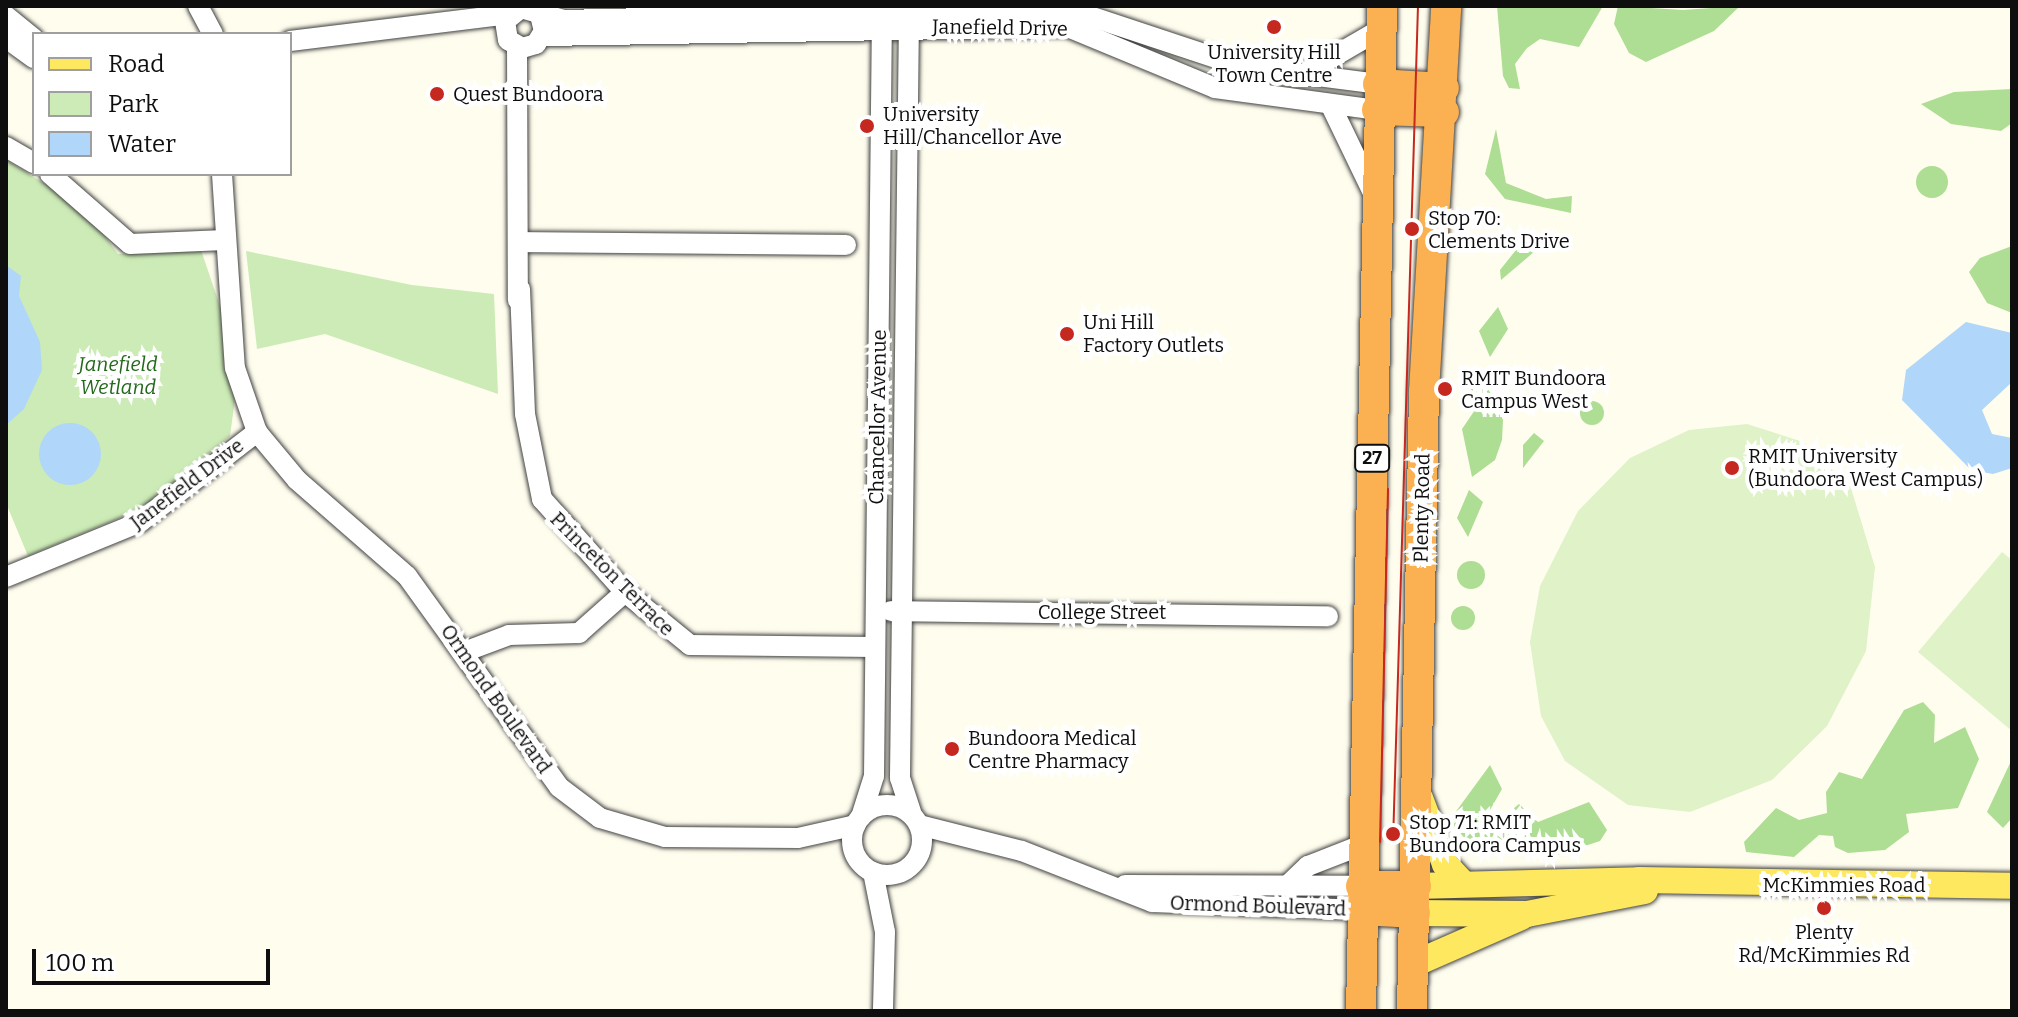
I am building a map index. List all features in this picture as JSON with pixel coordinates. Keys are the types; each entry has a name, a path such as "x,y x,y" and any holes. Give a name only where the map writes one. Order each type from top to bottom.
{"highway":[{"name":"Plenty Road","path":"1412,1011 1424,392 1444,100 1446,6"},
{"name":"27","path":"1362,898 1377,97 1382,12"},
{"name":"Janefield Drive","path":"1377,97 1444,100"},
{"name":"McKimmies Road","path":"1362,898 1416,900"},
{"path":"1361,1011 1362,898"}],"main road":[{"path":"1418,790 1439,851 1463,883"},
{"name":"McKimmies Road","path":"1416,900 1463,883 2012,886"},
{"name":"McKimmies Road","path":"1416,900 1527,914 1676,884"},
{"path":"1414,964 1527,914"}],"street":[{"path":"196,32 197,6"},
{"path":"197,6 212,32"},
{"name":"Janefield Drive","path":"292,55 414,38 525,42 1065,8 1174,41 1240,66 1302,75 1377,97"},
{"path":"292,41 511,11 525,42"},
{"name":"Janefield Drive","path":"511,11 882,21"},
{"path":"525,42 537,11"},
{"path":"1302,75 1382,12"},
{"path":"6,16 32,37"},
{"name":"Janefield Drive","path":"909,20 1068,27 1181,75 1332,108 1377,97"},
{"name":"Chancellor Avenue","path":"909,20 900,778 915,820"},
{"name":"Chancellor Avenue","path":"858,821 874,776 882,21"},
{"path":"6,38 32,57"},
{"path":"1174,41 1171,58 1181,75"},
{"name":"Princeton Terrace","path":"525,42 520,289 530,457 548,511 625,592 690,645 874,647"},
{"path":"1332,108 1375,198"},
{"path":"6,147 32,162"},
{"path":"52,176 130,244 225,240"},
{"name":"Janefield Drive","path":"6,577 140,522 257,432 235,368 222,176"},
{"path":"520,242 846,245"},
{"name":"Ormond Boulevard","path":"257,432 297,480 407,576 468,657 540,766 600,818 665,837 798,838 858,821"},
{"path":"877,442 906,442"},
{"path":"468,657 502,638 579,633 625,592"},
{"name":"College Street","path":"875,611 1328,616"},
{"path":"883,1011 885,932 902,871 920,853 915,820 892,806 858,821 866,866 885,932"},
{"name":"Ormond Boulevard","path":"915,820 965,841 1022,851 1152,902 1362,898"},
{"name":"Ormond Boulevard","path":"798,838 866,866"},
{"name":"Ormond Boulevard","path":"920,853 965,841"},
{"path":"1287,886 1308,866 1362,845"},
{"path":"866,866 902,871"},
{"name":"Ormond Boulevard","path":"1109,884 1287,886 1362,898"}],"green space":[{"path":"1497,6 1603,6 1579,47 1540,39 1527,48 1515,64 1520,89 1509,88 1503,76"},
{"path":"1618,6 1683,10 1740,6 1714,31 1646,62 1629,53 1614,24"},
{"path":"2012,89 2012,123 2001,131 1951,124 1921,104 1954,92"},
{"path":"1496,129 1506,183 1546,199 1572,196 1571,213 1505,199 1485,174"},
{"name":"Janefield Wetland","path":"6,160 84,208 118,254 201,250 221,309 235,399 230,436 141,509 28,556 6,503"},
{"path":"1932,166 1943,171 1948,182 1943,193 1932,198 1921,193 1916,182 1921,171"},
{"path":"1563,237 1571,245 1535,251 1501,280 1500,270 1516,250"},
{"path":"2012,246 2012,313 1987,303 1969,272 1980,258"},
{"path":"246,251 412,285 494,294 498,394 325,334 257,349"},
{"path":"1498,307 1508,329 1490,357 1479,331"},
{"path":"1485,377 1503,420 1502,440 1495,460 1472,477 1462,429 1477,407 1467,384"},
{"path":"1592,401 1603,408 1604,413 1597,424 1592,425 1581,418 1580,413 1587,402"},
{"path":"1747,424 1803,442 1851,488 1875,567 1866,651 1827,726 1772,780 1690,812 1628,805 1565,761 1541,716 1530,642 1540,586 1578,511 1630,458 1689,430"},
{"path":"1534,433 1544,441 1523,468 1523,445"},
{"path":"1469,490 1483,502 1468,537 1457,518"},
{"path":"2002,552 2012,560 2012,731 1918,652"},
{"path":"1471,561 1481,565 1485,575 1481,585 1471,589 1461,585 1457,575 1461,565"},
{"path":"1463,606 1471,610 1475,618 1471,626 1463,630 1455,626 1451,618 1455,610"},
{"path":"1923,702 1935,715 1934,743 1965,727 1979,759 1958,808 1906,814 1909,832 1885,850 1848,853 1835,847 1833,836 1819,835 1794,857 1746,852 1744,842 1776,808 1799,820 1827,813 1826,792 1839,772 1862,779 1904,710"},
{"path":"2012,759 2012,818 2003,828 1987,812"},
{"path":"1490,765 1502,789 1486,817 1496,823 1519,804 1538,822 1589,802 1607,830 1600,841 1557,855 1537,846 1471,845 1449,821"}],"water":[{"path":"6,265 21,276 19,296 40,342 42,370 24,409 6,425"},
{"path":"1966,322 2012,333 2012,382 1982,410 1992,434 2012,438 2012,468 1993,474 1971,470 1902,400 1906,370"},
{"path":"64,423 76,423 92,432 99,442 99,466 92,476 76,485 64,485 44,471 39,460 39,448 53,428"}],"tram line":[{"path":"1393,843 1418,6"},
{"path":"1380,842 1388,489"}],"place":[{"name":"University Hill Town Centre","path":"1274,27"},
{"name":"Quest Bundoora","path":"437,94"},
{"name":"University Hill/Chancellor Ave","path":"867,126"},
{"name":"Stop 70: Clements Drive","path":"1412,229"},
{"name":"Uni Hill Factory Outlets","path":"1067,334"},
{"name":"RMIT Bundoora Campus West","path":"1445,389"},
{"name":"RMIT University (Bundoora West Campus)","path":"1732,468"},
{"name":"Bundoora Medical Centre Pharmacy","path":"952,749"},
{"name":"Stop 71: RMIT Bundoora Campus","path":"1393,834"},
{"name":"Plenty Rd/McKimmies Rd","path":"1824,908"}]}
